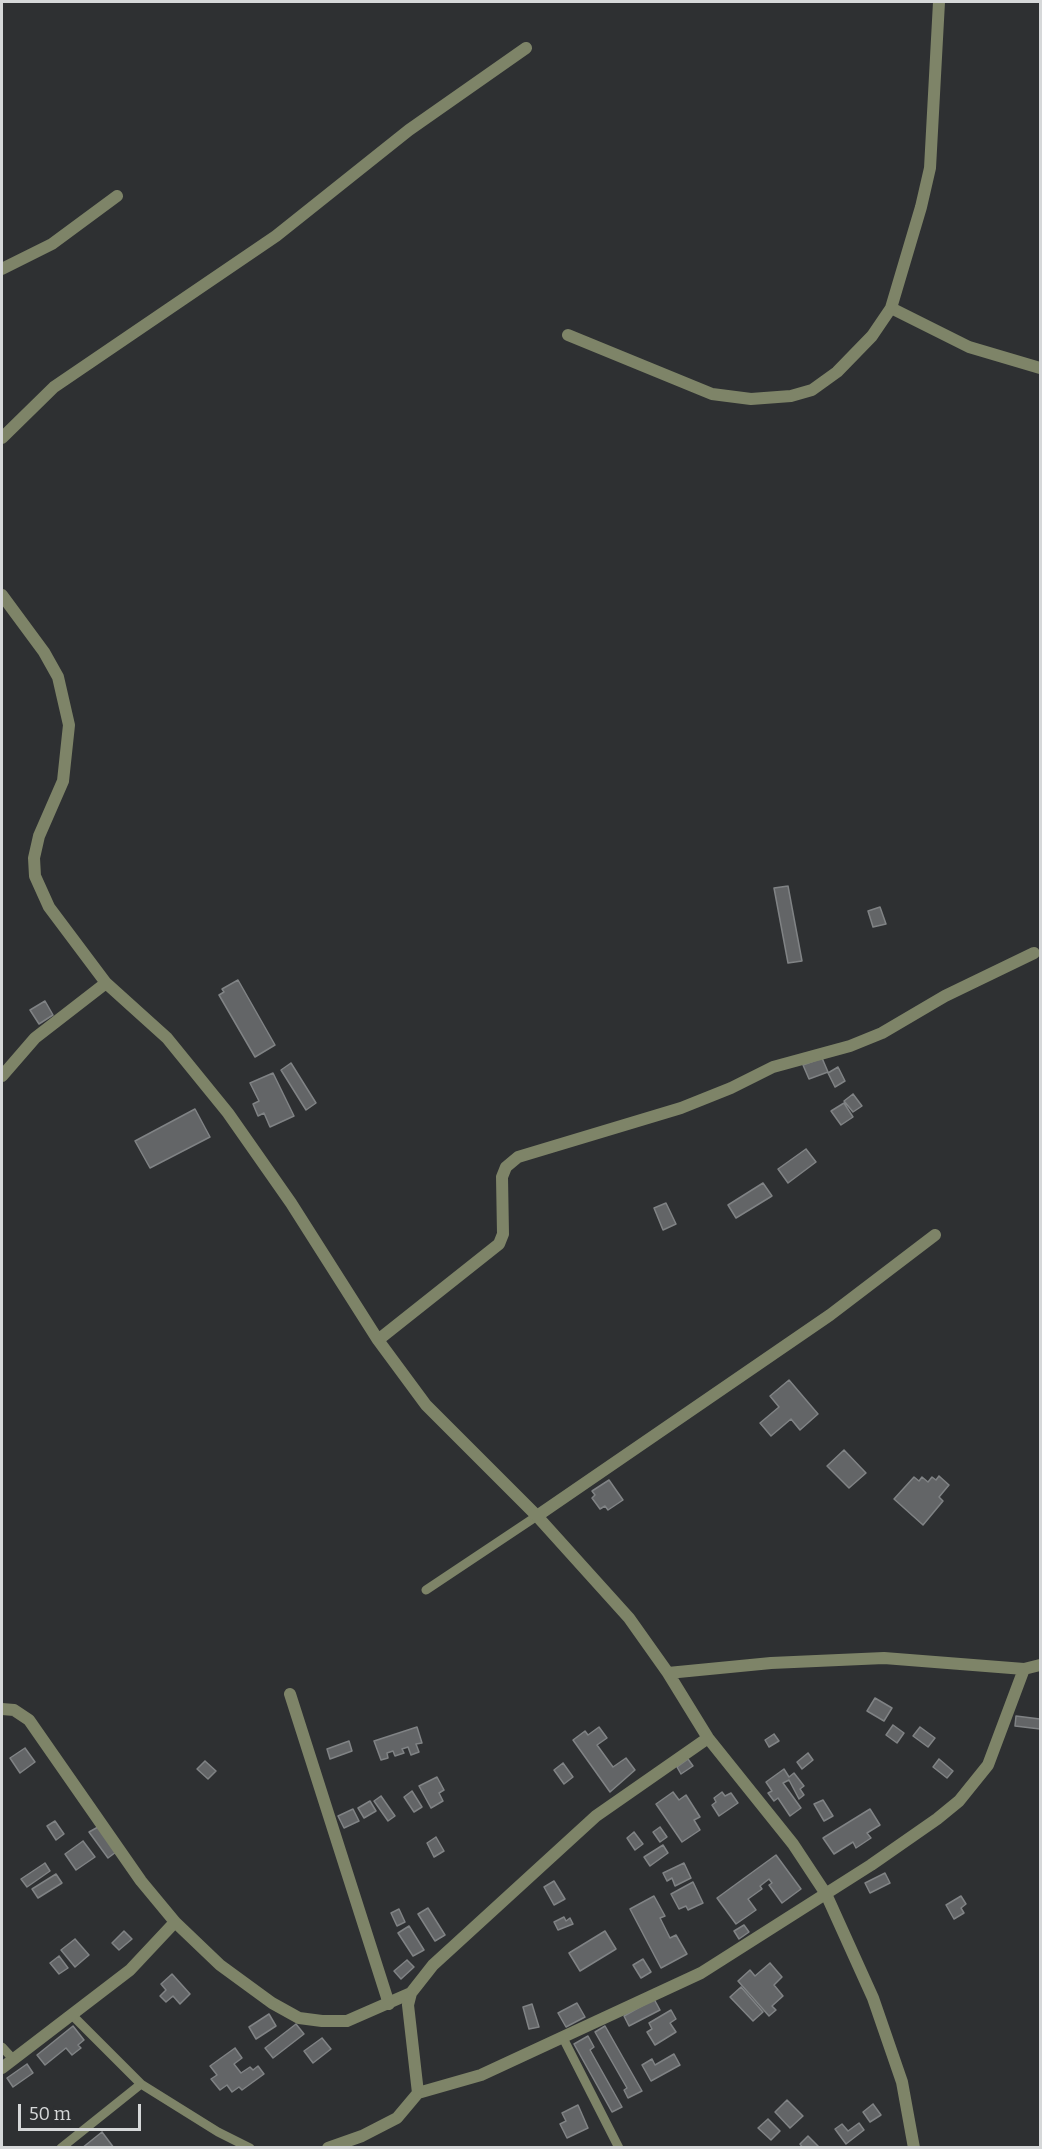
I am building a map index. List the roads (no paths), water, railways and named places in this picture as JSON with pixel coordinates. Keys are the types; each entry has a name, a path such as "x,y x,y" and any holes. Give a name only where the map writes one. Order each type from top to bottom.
{"street":[{"path":"568,335 712,394 752,399 791,396 812,390 837,372 872,336 891,308 930,168 939,2"},
{"path":"2,438 54,387 276,236 409,130 526,48"},
{"path":"2,269 52,244 117,196"},
{"path":"891,308 969,347 1041,368"},
{"path":"2,595 44,652 58,677 69,725 63,782 39,836 34,858 35,876 49,907 64,930 106,983 167,1038 228,1113 291,1203 378,1340 426,1405 537,1516 629,1618 668,1673 708,1738 793,1844 826,1894 873,1998 902,2082 914,2148"},
{"path":"378,1340 499,1244 503,1234 502,1177 506,1167 518,1157 681,1108 731,1088 773,1067 850,1046 882,1033 945,996 1034,953"},
{"path":"2,1076 35,1038 106,983"},
{"path":"537,1516 830,1315 935,1235"},
{"path":"668,1673 771,1663 884,1658 1024,1669 1041,1665"},
{"path":"328,2148 362,2136 397,2118 418,2093 481,2075 701,1973 826,1894 937,1819 977,1782 988,1766 1024,1669"},
{"path":"290,1694 389,2004"},
{"path":"2,1709 14,1710 29,1720 141,1881 175,1922 220,1965 272,2003 299,2018 322,2022 347,2021 411,1993 433,1965 596,1816 708,1738"},
{"path":"2,2068 73,2016 130,1970 175,1922"},
{"path":"411,1993 408,2020 418,2093"}],"lane":[{"path":"426,1590 537,1516"},
{"path":"73,2016 141,2084 250,2148"},
{"path":"563,2038 619,2148"},
{"path":"2,2047 13,2059"},
{"path":"61,2148 141,2084"},
{"path":"229,2148 238,2141"}]}
